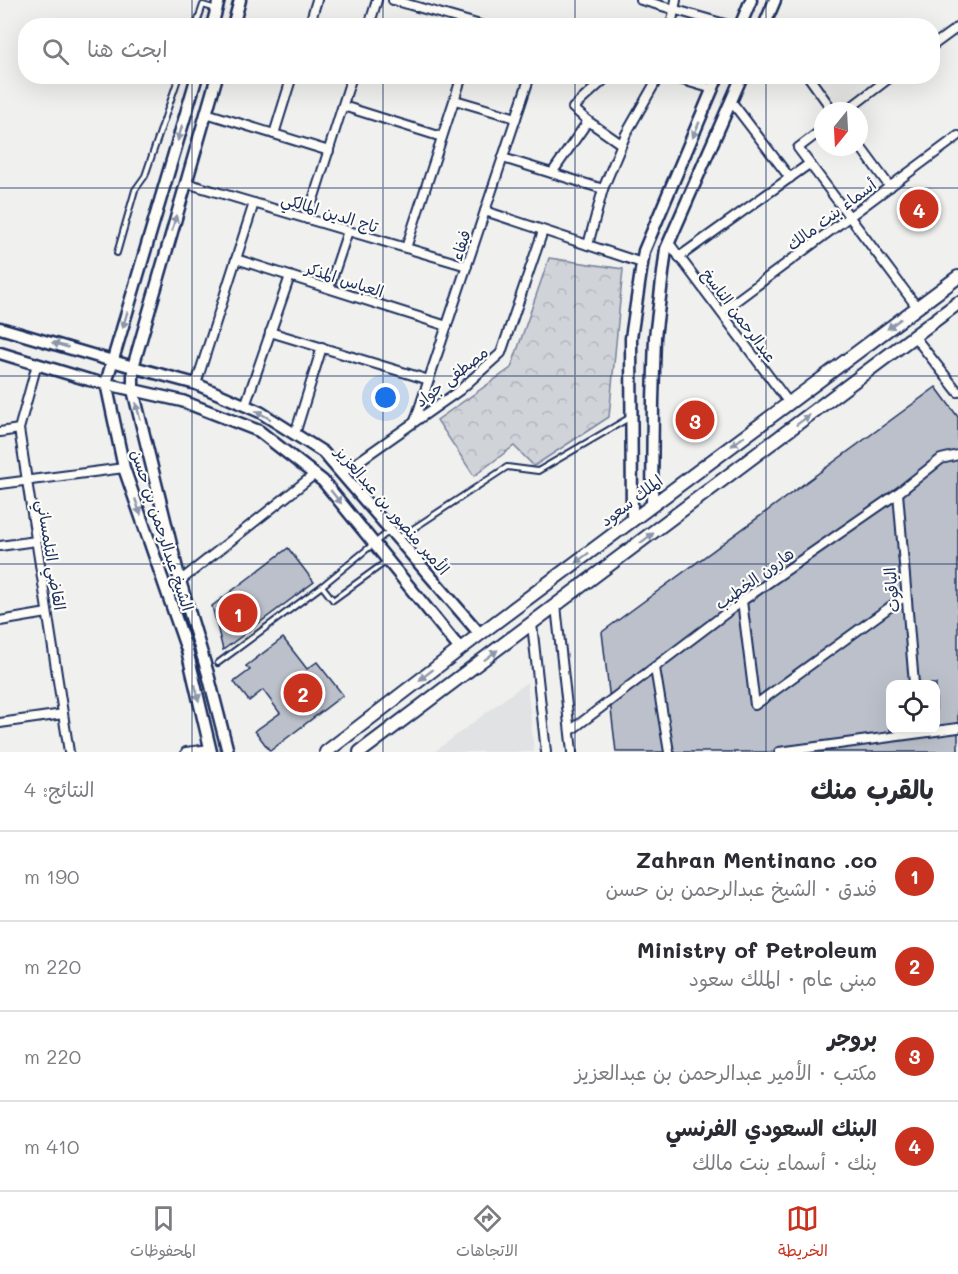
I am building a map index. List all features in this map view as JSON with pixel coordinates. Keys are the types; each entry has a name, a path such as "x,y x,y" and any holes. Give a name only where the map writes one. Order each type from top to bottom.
{"main road":[{"name":"الملك سعود","path":"326,752 460,649 958,277"},
{"path":"360,752 958,303"}],"street":[{"path":"235,18 240,0"},
{"path":"311,18 317,0"},
{"path":"371,18 377,0"},
{"path":"393,0 420,4 461,18"},
{"path":"641,0 705,18"},
{"path":"672,18 676,0"},
{"path":"743,18 751,0"},
{"path":"767,18 775,0"},
{"path":"940,41 958,27"},
{"path":"105,383 195,84"},
{"name":"الشيخ عبدالرحمن بن حسن","path":"215,84 133,367 133,390 180,581 208,674 228,752"},
{"path":"274,134 290,84"},
{"path":"307,219 350,84"},
{"path":"406,248 460,84"},
{"name":"فيفاء","path":"415,421 527,84"},
{"path":"599,84 573,108 621,144"},
{"path":"588,245 603,189 621,144 655,84"},
{"path":"696,84 713,89"},
{"path":"632,520 631,338 644,251 715,84"},
{"path":"652,505 656,337 666,249 738,84"},
{"path":"814,84 827,102"},
{"path":"858,102 881,84"},
{"path":"455,100 516,118"},
{"path":"731,100 790,178"},
{"path":"343,106 442,137"},
{"path":"206,113 329,151"},
{"path":"552,173 588,121"},
{"path":"814,136 798,148 917,307"},
{"name":"أسماء بنت مالك","path":"721,312 958,136"},
{"path":"867,156 890,187"},
{"path":"502,158 603,189"},
{"path":"684,158 702,167"},
{"path":"679,257 809,164"},
{"name":"تاج الدين المالكي","path":"186,183 467,266"},
{"path":"196,384 254,203"},
{"path":"485,211 642,263"},
{"path":"329,288 348,231"},
{"name":"مصطفى جواد","path":"342,473 460,390 501,354 543,231"},
{"name":"عبدالرحمن الناسخ","path":"669,243 789,403"},
{"name":"العباس المذكر","path":"236,259 447,326"},
{"path":"245,406 290,276"},
{"name":"الأمير منصور بن عبدالعزيز","path":"0,328 196,384 260,412 295,434 323,452 480,634"},
{"path":"270,332 429,380"},
{"path":"914,336 958,392"},
{"path":"295,434 322,348"},
{"name":"الأمير منصور بن عبدالعزيز","path":"0,353 105,383 182,401 259,431 323,481 460,649"},
{"name":"القاضي التلمساني","path":"37,364 19,429 69,752"},
{"name":"الشيخ عبدالرحمن بن حسن","path":"105,383 124,468 187,650 211,750"},
{"path":"0,432 19,429"},
{"name":"هارون الخطيب","path":"570,731 742,601 897,493 941,459 958,455"},
{"path":"633,468 641,475 650,471 652,466"},
{"path":"0,484 124,468"},
{"path":"180,581 315,474"},
{"name":"الياقوت","path":"897,493 914,680"},
{"path":"0,546 36,541"},
{"path":"742,601 755,705 905,596"},
{"path":"556,606 572,752"},
{"path":"0,621 47,613"},
{"path":"532,624 546,752"},
{"path":"656,668 669,752"},
{"path":"0,723 63,714"},
{"path":"940,729 958,728"},
{"path":"779,752 899,734"},
{"path":"186,752 211,750"}],"lane":[{"path":"199,18 204,2 218,5"},
{"path":"117,253 135,190 145,176 176,84"},
{"path":"218,663 322,586 374,543 395,534 507,467 537,471 632,416"},
{"path":"322,586 333,600 388,560"}],"shaded area":[{"path":"527,682 534,752 434,752"}],"green space":[{"path":"549,258 623,269 609,417 534,466 514,446 474,476 437,420 511,368"}],"building":[{"path":"936,387 958,417 958,752 616,752 602,632"},
{"path":"288,548 314,582 223,650 212,606"},
{"path":"283,638 307,669 317,662 343,695 270,751 255,731 280,713 263,690 249,701 234,682 250,670 246,666"}],"place":[{"name":"البنك السعودي الفرنسي","path":"919,209"},
{"name":"بروجر","path":"695,420"},
{"name":"Zahran Mentinanc .co","path":"238,613"},
{"name":"Ministry of Petroleum","path":"303,693"}]}
